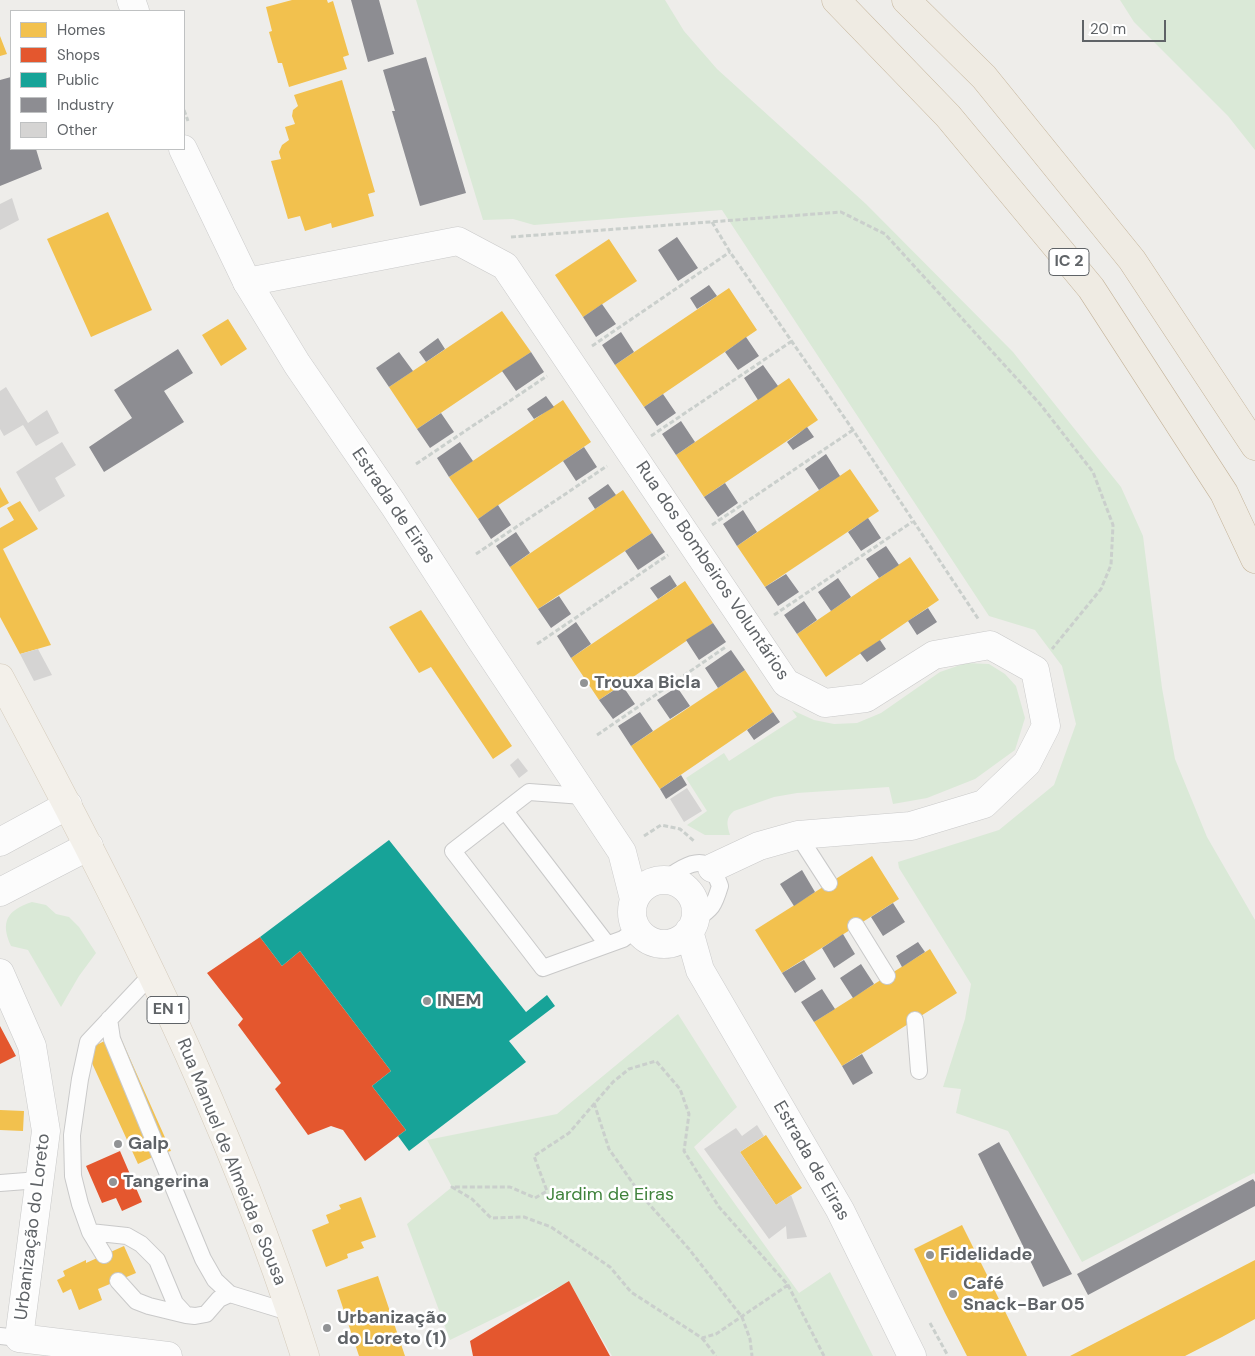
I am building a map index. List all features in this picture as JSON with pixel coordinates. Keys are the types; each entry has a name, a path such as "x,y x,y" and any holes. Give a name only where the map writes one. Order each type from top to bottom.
{"highway":[{"name":"IC 2","path":"836,0 948,116 1091,288 1224,493 1255,559"},
{"name":"IC 2","path":"906,0 984,77 1132,260 1255,446"}],"main road":[{"name":"Rua Manuel de Almeida e Sousa","path":"0,678 89,846 152,974 199,1078 262,1227 305,1356"}],"street":[{"name":"Estrada de Eiras","path":"183,150 247,282 297,364 393,504 583,796 622,852 634,899 632,914 636,929 643,937 663,944 700,970"},
{"name":"Rua dos Bombeiros Voluntários","path":"247,282 458,241 505,266 786,683 825,703 866,698 934,655 990,645"},
{"path":"712,868 758,846 798,835 911,826 984,804 1027,763 1046,726 1035,670 990,645"},
{"path":"0,842 68,805"},
{"path":"0,892 89,846"},
{"name":"Estrada de Eiras","path":"622,852 663,880 679,884 687,890 694,904 692,925 700,970 840,1210 912,1356"},
{"path":"634,899 646,885 654,881 663,880"},
{"path":"663,944 678,940 692,925"},
{"name":"Urbanização do Loreto","path":"0,973 32,1046 46,1131 40,1180 9,1337 168,1356"}],"lane":[{"path":"583,796 530,792 453,851 543,968 623,939 636,929"},
{"path":"505,811 607,944"},
{"path":"798,835 829,883"},
{"path":"663,880 692,864 702,862 712,868 720,886 715,903 692,925"},
{"path":"856,926 887,976"},
{"path":"104,1255 90,1232 73,1176 72,1135 80,1078 88,1042 152,974"},
{"path":"109,1019 116,1048 203,1259 215,1280 230,1294 292,1313"},
{"path":"915,1020 919,1071"},
{"path":"0,1183 40,1180"},
{"path":"90,1232 127,1236 141,1244 157,1260 175,1303 186,1314"},
{"path":"118,1281 136,1301 149,1306 195,1316 206,1314 219,1298 230,1294"}],"path":[{"path":"507,237 841,212 885,234 1040,404 1093,472 1113,525 1111,565 1101,589 1035,670"},
{"path":"712,222 730,252 853,430 912,522 984,627 990,645"},
{"path":"599,340 730,252"},
{"path":"659,430 792,341"},
{"path":"416,464 546,376"},
{"path":"720,520 853,430"},
{"path":"476,554 607,466"},
{"path":"781,610 912,522"},
{"path":"536,644 667,555"},
{"path":"597,735 728,646"},
{"path":"716,1356 702,1338 631,1292 610,1267 551,1227 524,1216 491,1218 472,1199 452,1187 510,1187 535,1198 547,1191 534,1156 569,1133 594,1102 613,1082 629,1069 656,1061 680,1089 689,1114 684,1151 719,1207 788,1285 824,1356"},
{"path":"594,1102 609,1149 641,1195 689,1250 742,1317 750,1338 752,1356"},
{"path":"702,1338 716,1334 788,1285"}],"green space":[{"path":"416,0 665,0 684,31 717,69 866,204 1013,352 1121,487 1143,536 1162,688 1175,759 1207,837 1255,920 1255,1175 1254,1173 1082,1262 1008,1131 956,1113 961,1089 943,1087 965,1019 971,984 899,868 898,862 999,830 1054,785 1076,724 1062,666 1035,630 989,616 722,210 534,225 513,219 483,220"},
{"path":"1120,0 1255,0 1255,150 1228,116 1134,22"},
{"path":"966,663 989,664 1005,674 1016,686 1025,718 1015,750 975,779 927,798 893,804 889,787 797,793 774,797 734,811 729,816 728,822 730,835 705,835 687,825 707,811 686,778 724,753 729,761 797,717 792,710 814,720 834,724 857,723 881,713 940,672"},
{"path":"32,902 46,905 56,914 69,917 79,927 96,953 79,976 61,1007 28,950 11,946 8,938 6,924 11,913 23,905"},
{"name":"Jardim de Eiras","path":"678,1014 737,1107 694,1147 799,1293 830,1272 873,1356 612,1356 569,1282 450,1340 407,1224 452,1187 427,1140 557,1114"}],"building: Homes":[{"path":"292,0 327,0 328,3 333,1 349,55 343,57 347,69 289,87 282,63 278,63 269,32 272,31 266,7"},
{"path":"0,36 7,54 0,56"},
{"path":"342,80 375,192 368,194 374,216 332,228 331,223 305,231 300,216 288,219 271,161 281,159 279,152 282,145 289,140 285,127 295,124 292,116 293,110 298,106 294,95"},
{"path":"108,212 152,310 91,337 47,239"},
{"path":"609,239 637,281 583,317 555,275"},
{"path":"729,288 757,330 644,407 615,365"},
{"path":"502,311 531,352 417,429 389,387"},
{"path":"228,319 247,349 221,366 202,335"},
{"path":"789,378 818,420 704,497 676,455"},
{"path":"563,400 591,442 478,519 449,477"},
{"path":"850,469 879,511 765,587 737,546"},
{"path":"0,487 9,503 0,508"},
{"path":"623,490 652,533 538,609 510,567"},
{"path":"20,501 38,529 3,549 51,645 20,654 0,617 0,528 14,520 7,508"},
{"path":"910,557 939,600 826,677 797,634"},
{"path":"685,581 713,623 599,700 571,658"},
{"path":"421,610 512,746 493,759 431,667 419,673 389,627"},
{"path":"745,670 773,712 660,789 631,746"},
{"path":"872,856 899,899 782,973 755,930"},
{"path":"930,949 957,993 842,1066 814,1022"},
{"path":"119,1034 171,1151 159,1154 138,1164 86,1050"},
{"path":"0,1110 24,1111 23,1131 0,1130"},
{"path":"766,1135 802,1188 776,1205 740,1152"},
{"path":"361,1197 376,1237 361,1242 364,1248 347,1254 348,1258 326,1267 312,1230 329,1223 326,1215 341,1209 339,1205"},
{"path":"962,1225 1027,1356 967,1356 945,1313 914,1249"},
{"path":"124,1246 136,1273 98,1289 102,1300 79,1310 71,1289 63,1293 57,1280 65,1276 63,1271"},
{"path":"1255,1260 1255,1319 1222,1337 1185,1356 1070,1356"},
{"path":"378,1276 405,1356 359,1356 337,1290"}],"building: Shops":[{"path":"260,937 282,966 300,951 391,1071 372,1086 406,1130 365,1161 343,1130 331,1126 308,1135 275,1089 281,1083 238,1025 243,1019 207,973"},
{"path":"0,1026 16,1056 0,1064"},
{"name":"Tangerina","path":"120,1151 142,1202 122,1211 116,1198 102,1203 86,1166"},
{"path":"569,1281 610,1356 473,1356 470,1341"}],"building: Public":[{"name":"INEM","path":"389,840 526,1012 547,995 555,1006 509,1041 526,1062 409,1151 398,1136 406,1130 372,1086 391,1071 300,951 282,966 260,937"}],"building: Industry":[{"path":"351,0 379,0 394,54 368,62"},
{"path":"426,57 466,193 420,206 392,111 395,111 383,70"},
{"path":"10,77 10,150 36,150 42,169 0,186 0,80"},
{"path":"677,237 698,268 678,281 658,250"},
{"path":"709,285 717,296 697,309 690,298"},
{"path":"602,304 616,324 596,337 583,317"},
{"path":"621,332 634,352 615,365 602,345"},
{"path":"746,337 759,356 738,370 725,352"},
{"path":"438,338 445,349 426,362 419,352"},
{"path":"178,349 193,373 164,391 184,422 104,472 89,447 132,418 114,390"},
{"path":"399,352 413,371 389,387 376,368"},
{"path":"531,352 544,372 516,391 502,371"},
{"path":"763,365 778,386 758,400 744,378"},
{"path":"663,394 676,413 657,426 644,407"},
{"path":"546,396 554,407 534,419 527,409"},
{"path":"441,413 454,432 430,448 417,429"},
{"path":"681,421 695,442 676,455 662,434"},
{"path":"807,427 814,437 793,450 787,442"},
{"path":"460,442 473,461 449,477 437,458"},
{"path":"584,447 597,467 576,481 563,461"},
{"path":"826,454 840,476 819,490 805,469"},
{"path":"725,483 738,503 718,517 704,497"},
{"path":"608,484 616,495 595,509 588,498"},
{"path":"498,505 511,525 491,539 478,519"},
{"path":"743,510 757,532 737,546 723,524"},
{"path":"868,518 881,538 861,551 848,532"},
{"path":"516,532 530,553 510,567 496,546"},
{"path":"652,533 665,552 638,570 625,551"},
{"path":"886,546 899,565 879,578 866,559"},
{"path":"786,574 799,592 778,606 765,587"},
{"path":"670,575 677,586 658,599 650,588"},
{"path":"838,578 851,597 831,611 818,592"},
{"path":"559,596 571,614 551,628 538,609"},
{"path":"804,601 817,620 797,634 784,615"},
{"path":"928,608 937,622 917,635 908,621"},
{"path":"576,622 591,644 571,658 557,636"},
{"path":"713,623 726,642 699,660 686,640"},
{"path":"880,640 886,649 867,662 860,653"},
{"path":"731,650 745,670 718,688 705,668"},
{"path":"622,685 635,704 613,719 599,700"},
{"path":"677,687 690,706 670,719 657,700"},
{"path":"640,712 653,731 631,746 618,726"},
{"path":"773,712 780,722 754,740 747,730"},
{"path":"681,775 687,785 666,799 660,789"},
{"path":"802,870 815,892 794,906 780,884"},
{"path":"893,903 905,922 883,936 871,917"},
{"path":"843,934 855,954 834,968 822,948"},
{"path":"918,942 925,952 902,967 896,956"},
{"path":"804,960 816,979 795,993 782,973"},
{"path":"861,964 874,984 853,998 840,978"},
{"path":"822,989 835,1009 814,1022 801,1002"},
{"path":"862,1054 873,1073 853,1085 842,1066"},
{"path":"999,1142 1072,1274 1043,1287 978,1154"},
{"path":"1253,1179 1255,1182 1255,1206 1088,1295 1077,1274"}],"building: Other":[{"path":"12,198 19,220 0,230 0,204"},
{"path":"6,387 28,423 47,410 59,433 36,446 23,425 4,436 0,429 0,391"},
{"path":"62,442 76,465 55,478 65,496 39,512 16,472"},
{"path":"38,649 52,675 34,681 20,654"},
{"path":"518,758 528,771 519,778 510,765"},
{"path":"687,788 702,811 684,822 670,799"},
{"path":"757,1125 764,1136 740,1152 776,1205 791,1195 807,1237 787,1239 786,1226 769,1239 704,1149 736,1128 742,1136"}],"place":[{"name":"Trouxa Bicla","path":"584,683"},
{"name":"INEM","path":"427,1001"},
{"name":"Galp","path":"118,1144"},
{"name":"Tangerina","path":"113,1182"},
{"name":"Fidelidade","path":"930,1255"},
{"name":"Café Snack-Bar 05","path":"953,1294"},
{"name":"Urbanização do Loreto (1)","path":"327,1328"}]}
